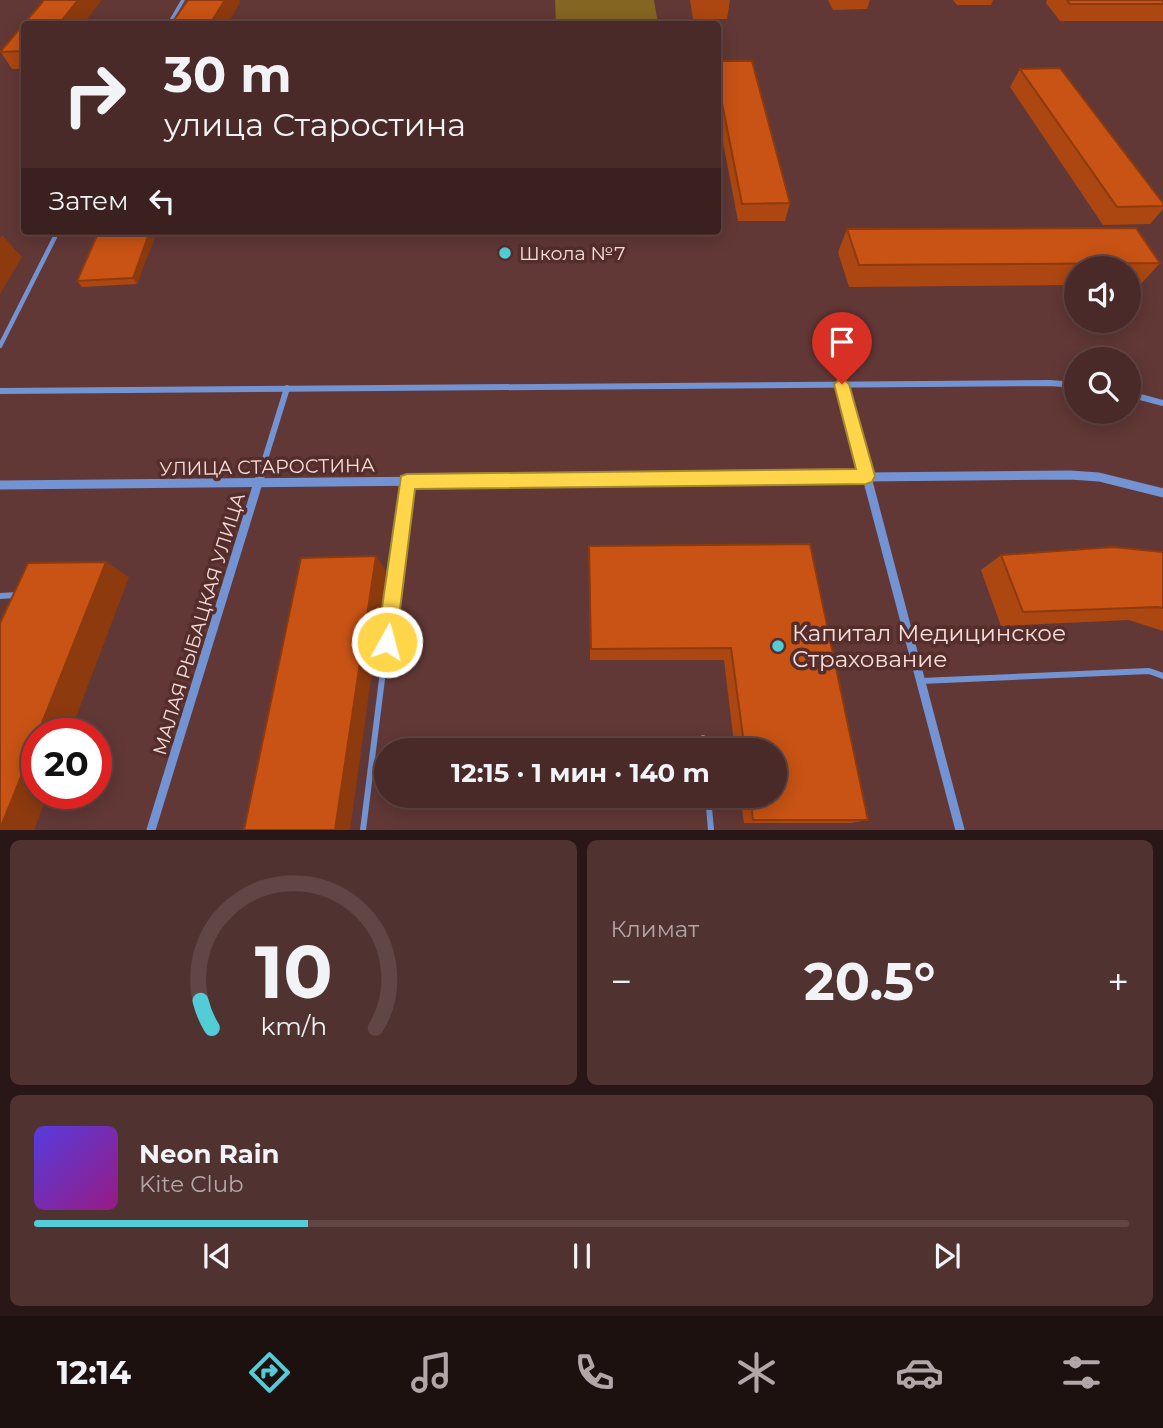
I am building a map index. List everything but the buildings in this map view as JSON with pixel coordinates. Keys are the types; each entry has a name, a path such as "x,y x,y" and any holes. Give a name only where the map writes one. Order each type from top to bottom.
{"street":[{"path":"0,391 842,384 1064,385"},
{"path":"842,384 960,830"},
{"name":"МАЛАЯ РЫБАЦКАЯ УЛИЦА","path":"151,830 288,388"},
{"path":"1141,397 1163,403"},
{"name":"УЛИЦА СТАРОСТИНА","path":"0,485 1070,475 1099,477 1163,493"}],"lane":[{"path":"171,21 183,0"},
{"path":"0,346 56,235"},
{"path":"363,830 407,481"},
{"path":"0,596 23,594 18,605"},
{"path":"920,681 1149,671 1163,676"},
{"path":"709,808 711,830"}],"shaded area":[{"path":"555,0 654,0 658,21 556,21"}],"place":[{"name":"Школа №7","path":"505,253"},
{"name":"Капитал Медицинское Страхование","path":"778,646"}],"route":[{"path":"387,642 407,481 866,476 842,384"}]}
